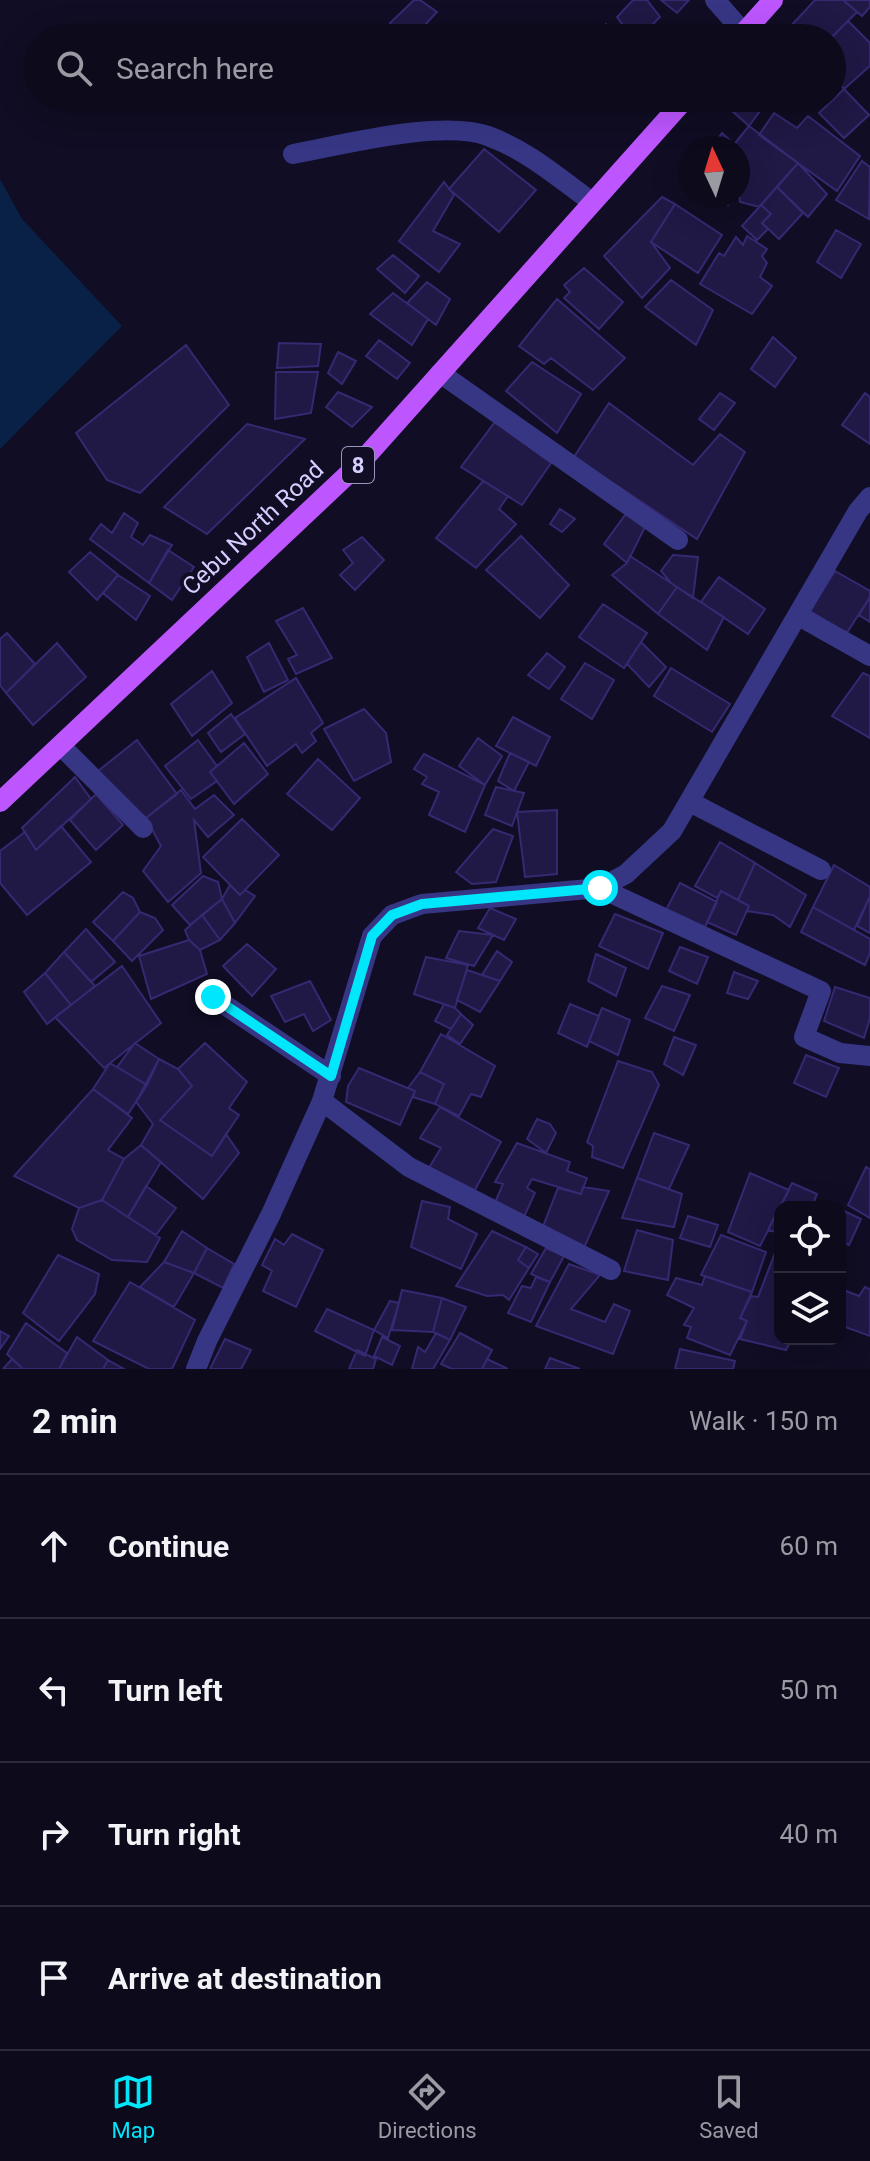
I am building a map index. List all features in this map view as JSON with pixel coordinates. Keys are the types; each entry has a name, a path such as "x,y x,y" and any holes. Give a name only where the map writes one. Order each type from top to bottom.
{"main road":[{"path":"752,24 773,0"},
{"name":"Cebu North Road","path":"0,802 362,461 673,112"}],"street":[{"path":"715,0 734,24"},
{"path":"293,154 369,139 460,130 488,136 529,156 592,202"},
{"path":"440,373 678,540"},
{"path":"196,1369 322,1101 372,936 392,915 422,904 600,888 626,874 656,848 672,831 690,802 858,511 870,497"},
{"path":"799,616 870,656"},
{"path":"61,746 143,828"},
{"path":"690,802 821,870"},
{"path":"600,888 821,991 804,1037 840,1053 870,1056"},
{"path":"213,997 331,1076"},
{"path":"322,1101 409,1167 611,1270"}],"water":[{"path":"0,179 22,219 122,326 0,449"}],"building":[{"path":"414,0 420,0 437,12 426,24 390,23"},
{"path":"633,0 647,0 660,17 653,24 622,24 617,17"},
{"path":"661,0 689,0 677,13"},
{"path":"815,0 843,0 857,12 845,24 793,24"},
{"path":"843,0 870,0 870,7 862,16"},
{"path":"848,21 870,43 870,66 846,87 846,24"},
{"path":"846,91 869,115 844,138 819,113 846,112"},
{"path":"733,112 759,112 749,126"},
{"path":"774,113 797,128 808,116 860,156 837,191 759,135"},
{"path":"749,126 798,163 759,207 750,205 750,136 741,136"},
{"path":"484,149 536,190 499,232 449,189"},
{"path":"862,161 870,167 869,219 836,200"},
{"path":"798,163 827,194 808,217 777,187"},
{"path":"444,182 454,195 433,231 460,244 439,272 399,241"},
{"path":"777,187 803,213 779,239 762,223 771,214 761,205"},
{"path":"662,197 675,204 651,242 670,268 642,298 604,256"},
{"path":"675,204 722,235 698,273 651,242"},
{"path":"761,205 771,214 762,223 768,229 757,240 742,226"},
{"path":"836,230 861,244 841,278 817,262"},
{"path":"747,236 767,249 762,256 767,263 760,277 772,286 752,314 700,284 719,253 724,256 736,237 743,245"},
{"path":"393,255 419,276 405,293 377,269"},
{"path":"584,268 623,302 599,329 564,298 570,292 564,285"},
{"path":"671,280 713,310 696,345 645,307"},
{"path":"427,282 450,299 436,325 407,303"},
{"path":"393,293 428,319 412,345 370,314"},
{"path":"557,299 625,358 593,390 551,358 544,364 519,346"},
{"path":"773,337 796,358 775,387 751,369"},
{"path":"379,340 410,363 397,379 366,356"},
{"path":"279,343 321,344 318,366 277,368"},
{"path":"186,345 229,405 140,493 107,480 76,433"},
{"path":"338,352 356,361 342,384 328,373"},
{"path":"532,362 581,394 557,433 506,391"},
{"path":"276,372 318,372 311,413 275,419"},
{"path":"338,392 372,407 352,427 326,407"},
{"path":"720,393 735,403 714,430 699,419"},
{"path":"865,393 870,397 870,444 842,425"},
{"path":"609,403 693,465 720,434 745,452 697,539 574,457"},
{"path":"495,422 551,463 522,505 461,467"},
{"path":"247,424 305,439 207,534 164,507"},
{"path":"483,481 508,496 499,509 516,524 476,568 436,538"},
{"path":"560,509 575,519 562,532 550,524"},
{"path":"628,511 648,521 627,563 604,544"},
{"path":"124,513 138,523 131,537 143,545 150,535 172,545 149,583 90,539 101,524 112,533"},
{"path":"521,536 569,585 540,618 486,570"},
{"path":"362,537 384,560 355,590 340,575 353,563 343,550"},
{"path":"168,550 194,567 172,600 149,583"},
{"path":"90,552 118,575 97,600 69,572"},
{"path":"673,555 698,557 693,598 671,583 661,571"},
{"path":"630,556 677,587 658,614 612,575 627,563"},
{"path":"835,571 870,591 870,597 846,634 810,611"},
{"path":"118,575 150,596 136,620 103,593"},
{"path":"719,577 765,609 748,634 701,602"},
{"path":"677,587 724,617 707,650 658,614"},
{"path":"870,597 870,622 859,615"},
{"path":"603,604 647,633 624,668 579,637"},
{"path":"303,608 332,658 296,674 288,659 297,655 276,621"},
{"path":"7,633 35,664 6,693 0,685 0,639"},
{"path":"641,642 666,667 649,687 627,664"},
{"path":"57,643 86,677 33,725 6,693"},
{"path":"269,643 288,680 264,692 247,657"},
{"path":"547,653 565,667 549,689 528,675"},
{"path":"585,663 614,680 592,719 561,699"},
{"path":"671,668 730,704 712,732 654,696"},
{"path":"212,671 232,703 192,736 171,704"},
{"path":"863,673 870,676 870,738 832,716"},
{"path":"296,678 323,723 311,733 316,741 302,753 296,744 267,766 235,718"},
{"path":"364,709 386,733 391,762 354,781 324,729"},
{"path":"231,714 245,734 221,752 208,733"},
{"path":"513,717 550,737 536,766 496,746"},
{"path":"478,738 502,756 485,785 459,766"},
{"path":"137,740 177,794 146,818 93,775"},
{"path":"198,740 217,766 210,772 217,781 191,799 165,766"},
{"path":"244,743 268,774 234,804 210,772"},
{"path":"510,753 529,762 514,791 498,781"},
{"path":"424,754 485,785 465,832 429,815 439,792 422,784 427,777 414,769"},
{"path":"318,759 360,798 332,830 287,794"},
{"path":"75,777 91,799 36,850 22,828"},
{"path":"496,787 524,793 512,826 485,815"},
{"path":"181,790 195,809 214,795 234,815 208,837 194,820 201,873 168,902 143,871 161,846 146,818"},
{"path":"96,794 123,825 96,850 70,820"},
{"path":"557,810 557,874 525,877 517,812"},
{"path":"242,819 279,855 240,895 203,857"},
{"path":"61,826 91,862 27,915 0,883 0,851 25,832 36,850"},
{"path":"493,829 513,836 496,882 472,884 456,872"},
{"path":"720,842 755,863 738,900 721,891 717,898 695,886"},
{"path":"755,863 806,895 790,927 773,915 747,911 749,906 738,900"},
{"path":"834,865 870,887 870,896 854,930 813,907"},
{"path":"203,876 218,882 222,899 190,925 172,905"},
{"path":"680,883 717,902 703,931 666,910"},
{"path":"230,885 240,895 245,890 255,896 235,923 222,899"},
{"path":"721,891 749,906 736,935 707,922"},
{"path":"123,892 133,898 140,912 113,941 93,922"},
{"path":"870,896 870,933 857,926"},
{"path":"222,899 235,923 220,940 202,915"},
{"path":"813,907 870,939 870,953 865,965 801,932"},
{"path":"490,908 516,919 504,940 478,928"},
{"path":"140,912 155,918 163,930 132,961 113,941"},
{"path":"615,914 663,933 648,969 599,946"},
{"path":"202,915 220,940 200,950 189,940 185,930"},
{"path":"86,929 115,962 91,982 64,952"},
{"path":"459,931 493,935 474,966 446,958"},
{"path":"189,940 200,950 207,974 151,999 139,956"},
{"path":"247,944 276,969 252,996 223,966"},
{"path":"680,947 708,957 697,984 669,971"},
{"path":"497,951 512,962 500,981 482,975"},
{"path":"64,952 95,986 71,1005 45,973"},
{"path":"596,954 626,968 616,996 588,981"},
{"path":"426,957 468,965 455,1008 414,994"},
{"path":"122,966 161,1023 104,1068 55,1017"},
{"path":"467,970 500,981 480,1012 457,1000"},
{"path":"734,972 758,981 748,999 727,993"},
{"path":"45,973 71,1005 47,1024 24,992"},
{"path":"310,981 331,1020 313,1031 304,1014 285,1022 271,996"},
{"path":"662,986 690,995 674,1031 645,1018"},
{"path":"835,987 870,998 870,1018 864,1038 824,1021"},
{"path":"444,1004 461,1014 451,1029 435,1021"},
{"path":"570,1004 599,1016 587,1047 558,1033"},
{"path":"602,1008 630,1020 618,1055 589,1041"},
{"path":"461,1014 473,1025 460,1044 447,1035"},
{"path":"441,1034 495,1066 481,1097 471,1094 459,1116 435,1104 444,1084 420,1072"},
{"path":"674,1037 696,1045 683,1075 664,1064"},
{"path":"135,1043 159,1059 147,1085 117,1067"},
{"path":"205,1043 247,1082 229,1108 239,1115 212,1156 160,1120 192,1086 178,1069"},
{"path":"806,1055 839,1068 826,1097 794,1083"},
{"path":"159,1059 178,1069 192,1086 160,1120 212,1156 226,1134 239,1153 203,1199 141,1145 153,1124 136,1102"},
{"path":"618,1061 652,1072 659,1085 623,1168 592,1157 593,1146 587,1142"},
{"path":"110,1063 147,1085 128,1114 93,1089"},
{"path":"359,1068 415,1091 400,1125 346,1102 348,1086"},
{"path":"420,1072 444,1084 435,1104 413,1097 415,1091 408,1088"},
{"path":"93,1089 132,1118 108,1150 124,1159 102,1200 79,1208 14,1176"},
{"path":"440,1107 501,1142 471,1197 427,1171 441,1148 420,1138"},
{"path":"537,1119 550,1124 556,1133 546,1153 527,1139"},
{"path":"654,1133 689,1145 669,1189 637,1178"},
{"path":"517,1143 570,1162 567,1171 587,1178 581,1194 532,1179 527,1188 535,1193 523,1219 494,1205 503,1184 495,1182"},
{"path":"141,1145 161,1162 128,1217 102,1200 124,1159"},
{"path":"866,1167 870,1169 870,1218 848,1205"},
{"path":"750,1173 789,1190 783,1201 774,1201 774,1219 760,1246 728,1232"},
{"path":"637,1178 682,1194 674,1227 622,1218"},
{"path":"792,1183 817,1194 814,1201 783,1201"},
{"path":"146,1186 176,1208 156,1235 128,1217"},
{"path":"583,1187 609,1191 584,1248 542,1229 558,1188 581,1194"},
{"path":"102,1200 160,1238 147,1262 112,1260 77,1240 72,1229 79,1208"},
{"path":"422,1201 450,1207 448,1219 477,1234 461,1269 411,1247"},
{"path":"846,1212 861,1219 849,1245 846,1243"},
{"path":"688,1216 718,1225 710,1247 680,1238"},
{"path":"774,1217 774,1232 768,1230"},
{"path":"637,1230 673,1240 668,1280 624,1271"},
{"path":"182,1231 207,1248 194,1273 164,1262"},
{"path":"492,1231 526,1247 518,1260 529,1268 509,1300 503,1295 487,1296 456,1286"},
{"path":"292,1234 323,1250 296,1307 263,1291 272,1271 262,1265 275,1239 284,1245"},
{"path":"721,1235 766,1252 752,1292 701,1275"},
{"path":"526,1247 538,1254 529,1268 518,1260"},
{"path":"207,1248 234,1264 223,1288 194,1273"},
{"path":"546,1248 564,1256 550,1282 531,1274"},
{"path":"58,1255 99,1274 95,1294 59,1341 23,1313"},
{"path":"774,1256 774,1345 789,1345 786,1350 740,1339 747,1321 740,1318 751,1296 758,1297"},
{"path":"164,1262 194,1273 174,1307 140,1287"},
{"path":"569,1264 600,1275 571,1309 605,1322 614,1304 630,1311 613,1354 536,1326"},
{"path":"705,1276 752,1292 740,1318 747,1321 730,1355 687,1338 691,1327 684,1325 694,1308 667,1295 676,1278 702,1285"},
{"path":"536,1277 550,1282 531,1322 508,1313 522,1286 531,1288"},
{"path":"130,1282 195,1320 172,1369 149,1369 93,1341"},
{"path":"865,1287 870,1289 870,1336 846,1327 846,1291 859,1296"},
{"path":"402,1290 442,1298 433,1332 392,1330"},
{"path":"442,1298 466,1307 450,1340 433,1332"},
{"path":"390,1301 399,1303 388,1338 374,1330"},
{"path":"327,1309 374,1330 365,1356 315,1331"},
{"path":"26,1323 67,1353 59,1369 23,1369 7,1354"},
{"path":"0,1331 9,1336 0,1349"},
{"path":"436,1333 450,1340 433,1369 412,1369 418,1347 425,1352"},
{"path":"460,1333 492,1350 482,1369 452,1369 441,1364"},
{"path":"77,1337 108,1360 103,1369 59,1369"},
{"path":"382,1337 400,1346 392,1365 374,1356"},
{"path":"225,1339 251,1350 241,1369 210,1369"},
{"path":"680,1349 735,1361 733,1369 675,1369"},
{"path":"357,1350 376,1359 373,1369 349,1369"},
{"path":"550,1358 580,1369 545,1369"},
{"path":"12,1359 23,1369 3,1369"},
{"path":"487,1359 508,1369 482,1369"},
{"path":"108,1360 124,1369 103,1369"}],"route":[{"path":"213,997 331,1076 372,936 392,915 422,904 600,888"}]}
